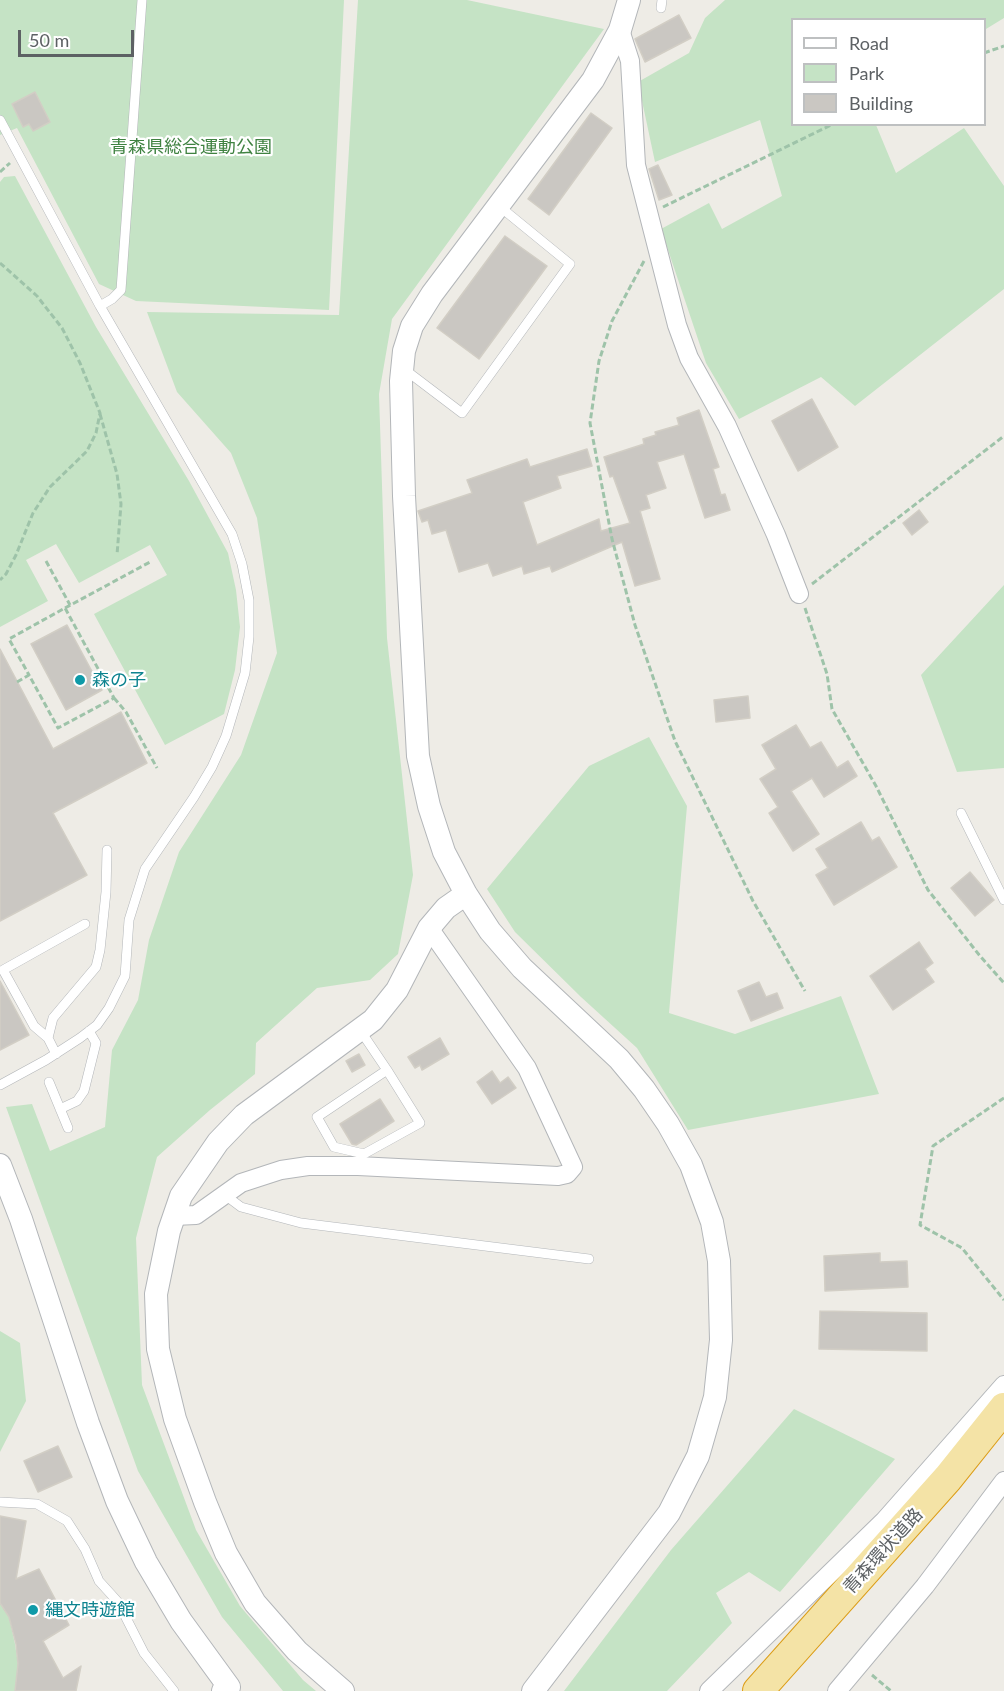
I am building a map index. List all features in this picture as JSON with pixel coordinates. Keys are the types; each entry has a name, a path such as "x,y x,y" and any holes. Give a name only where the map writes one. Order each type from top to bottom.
{"highway":[{"name":"青森環状道路","path":"758,1691 948,1478 1004,1408"}],"street":[{"path":"533,1691 669,1513 698,1456 715,1397 722,1340 719,1261 712,1222 690,1165 668,1124 644,1089 619,1059 522,969 490,932 466,894 444,852 429,807 418,756 401,381 404,351 412,326 432,294 593,80 620,30 629,0"},
{"path":"620,30 630,61 636,165 677,325 689,358 727,426 776,535 799,594"},
{"path":"343,1691 297,1651 255,1603 226,1553 175,1419 158,1349 156,1294 169,1231 181,1197 218,1142 244,1115 373,1020 397,990 429,928 446,908 466,894"},
{"path":"174,1216 196,1215 241,1183 281,1170 308,1166 358,1166 558,1176 567,1174 573,1167 526,1068 429,928"},
{"path":"0,1165 21,1219 88,1423 117,1501 146,1562 181,1621 229,1690"},
{"path":"709,1691 884,1521 1004,1385"},
{"path":"837,1691 925,1586 1004,1481"}],"lane":[{"path":"100,306 121,290 142,0"},
{"path":"0,120 100,306 232,534 242,564 249,600 245,673 226,736 206,777 145,869 129,920 125,976 109,1008 97,1025 89,1031 56,1054 0,1086"},
{"path":"402,367 462,413 570,264 498,206"},
{"path":"961,813 1004,900"},
{"path":"48,1038 53,1018 96,967 106,892 107,850"},
{"path":"56,1054 48,1038 34,1026 3,970 85,924"},
{"path":"360,1030 387,1070 420,1123 364,1154 334,1147 317,1117 387,1070"},
{"path":"60,1109 76,1101 84,1091 96,1043 89,1031"},
{"path":"49,1082 68,1128"},
{"path":"225,1195 241,1207 301,1223 589,1259"},
{"path":"0,1502 38,1504 67,1521 85,1550 99,1581 118,1602 144,1653 174,1691"}],"path":[{"path":"986,52 1004,46"},
{"path":"648,215 828,126"},
{"path":"656,243 639,269 612,321 599,361 590,423 612,539 635,625 675,741 753,901 805,991"},
{"path":"0,263 37,296 62,328 80,363 100,412 117,474 121,504 117,555"},
{"path":"0,580 6,574 16,555 33,513 50,487 87,451 96,433 100,412"},
{"path":"1004,436 799,594 827,674 832,709 876,786 927,890 1004,983"},
{"path":"46,561 70,605"},
{"path":"114,698 58,728 9,639 150,562"},
{"path":"65,608 114,698 126,712 157,768"},
{"path":"17,682 29,675"},
{"path":"1004,1098 933,1146 920,1225 962,1248 1004,1300"},
{"path":"859,1665 891,1691"}],"green space":[{"name":"青森県総合運動公園","path":"0,0 344,0 329,310 136,301 99,284 17,128 0,135"},
{"path":"358,0 467,0 604,29 392,319 379,394 387,638 413,875 398,954 370,980 317,988 256,1043 255,1074 157,1157 136,1238 142,1385 196,1530 240,1606 303,1680 316,1691 283,1691 222,1617 138,1471 6,1107 32,1104 50,1151 105,1127 112,1050 138,1000 149,940 179,852 241,755 277,653 257,518 231,453 177,392 147,312 339,315"},
{"path":"725,0 1004,0 1004,18 986,29 986,18 791,18 791,126 876,126 896,173 964,128 1004,186 1004,289 855,406 821,377 739,419 706,363 661,229 709,203 722,229 782,196 760,120 655,162 638,82 689,53 705,18"},
{"path":"15,176 96,327 189,481 228,553 236,590 240,627 235,670 224,714 165,745 94,614 167,575 150,545 79,583 56,544 26,560 48,601 0,627 0,182 4,177"},
{"path":"1004,585 1004,768 957,772 921,675"},
{"path":"649,737 687,806 669,1013 735,1034 841,996 879,1094 688,1130 637,1048 515,932 487,889 589,766"},
{"path":"0,1331 20,1343 26,1401 0,1452"},
{"path":"794,1409 895,1459 780,1592 749,1572 716,1593 732,1623 667,1691 564,1691 671,1550"},
{"path":"0,1603 9,1617 15,1644 18,1664 15,1691 0,1691"}],"building":[{"path":"679,15 691,38 645,62 635,39"},
{"path":"35,92 50,122 33,131 29,124 23,127 12,104"},
{"path":"591,113 612,128 549,215 528,199"},
{"path":"658,165 672,195 659,200 649,169"},
{"path":"505,236 547,266 479,359 437,328"},
{"path":"812,399 838,447 798,471 772,421"},
{"path":"699,410 719,467 713,469 721,495 725,494 730,510 705,518 684,454 657,462 666,488 646,495 650,508 640,511 660,579 635,586 622,542 552,572 550,566 524,574 522,566 493,576 488,563 459,572 446,530 432,534 428,520 422,522 418,511 472,493 467,480 527,459 530,467 587,449 592,466 557,476 561,488 523,502 537,545 599,519 601,531 630,523 604,457 644,444 643,439 656,435 655,432 679,425 677,418"},
{"path":"919,510 928,522 912,535 903,523"},
{"path":"67,625 102,690 66,710 31,644"},
{"path":"0,649 53,749 121,712 147,763 53,813 87,875 0,921"},
{"path":"748,696 750,718 716,722 714,700"},
{"path":"796,725 810,748 821,742 837,768 848,761 857,776 824,797 812,778 791,791 819,834 793,851 769,813 778,807 760,779 776,769 762,745"},
{"path":"861,822 872,841 879,837 897,867 834,905 816,875 828,868 816,849"},
{"path":"970,872 994,900 975,916 951,888"},
{"path":"919,942 933,963 925,969 934,982 893,1010 870,976"},
{"path":"0,981 29,1035 0,1050"},
{"path":"759,982 766,997 777,993 783,1008 751,1021 738,991"},
{"path":"440,1038 449,1054 422,1070 420,1065 415,1068 408,1057"},
{"path":"359,1054 365,1065 352,1072 346,1061"},
{"path":"492,1071 500,1083 508,1077 516,1088 492,1104 477,1082"},
{"path":"380,1099 394,1121 356,1145 352,1144 340,1124"},
{"path":"880,1253 880,1262 907,1261 908,1287 825,1291 824,1256"},
{"path":"820,1311 927,1313 927,1351 819,1349"},
{"path":"58,1446 72,1477 38,1492 24,1461"},
{"name":"縄文時遊館","path":"0,1516 26,1521 16,1579 39,1569 69,1625 43,1641 63,1678 81,1666 76,1691 15,1691 18,1664 16,1644 9,1617 0,1603"}],"place":[{"name":"森の子","path":"80,680"},
{"name":"縄文時遊館","path":"33,1610"}]}
